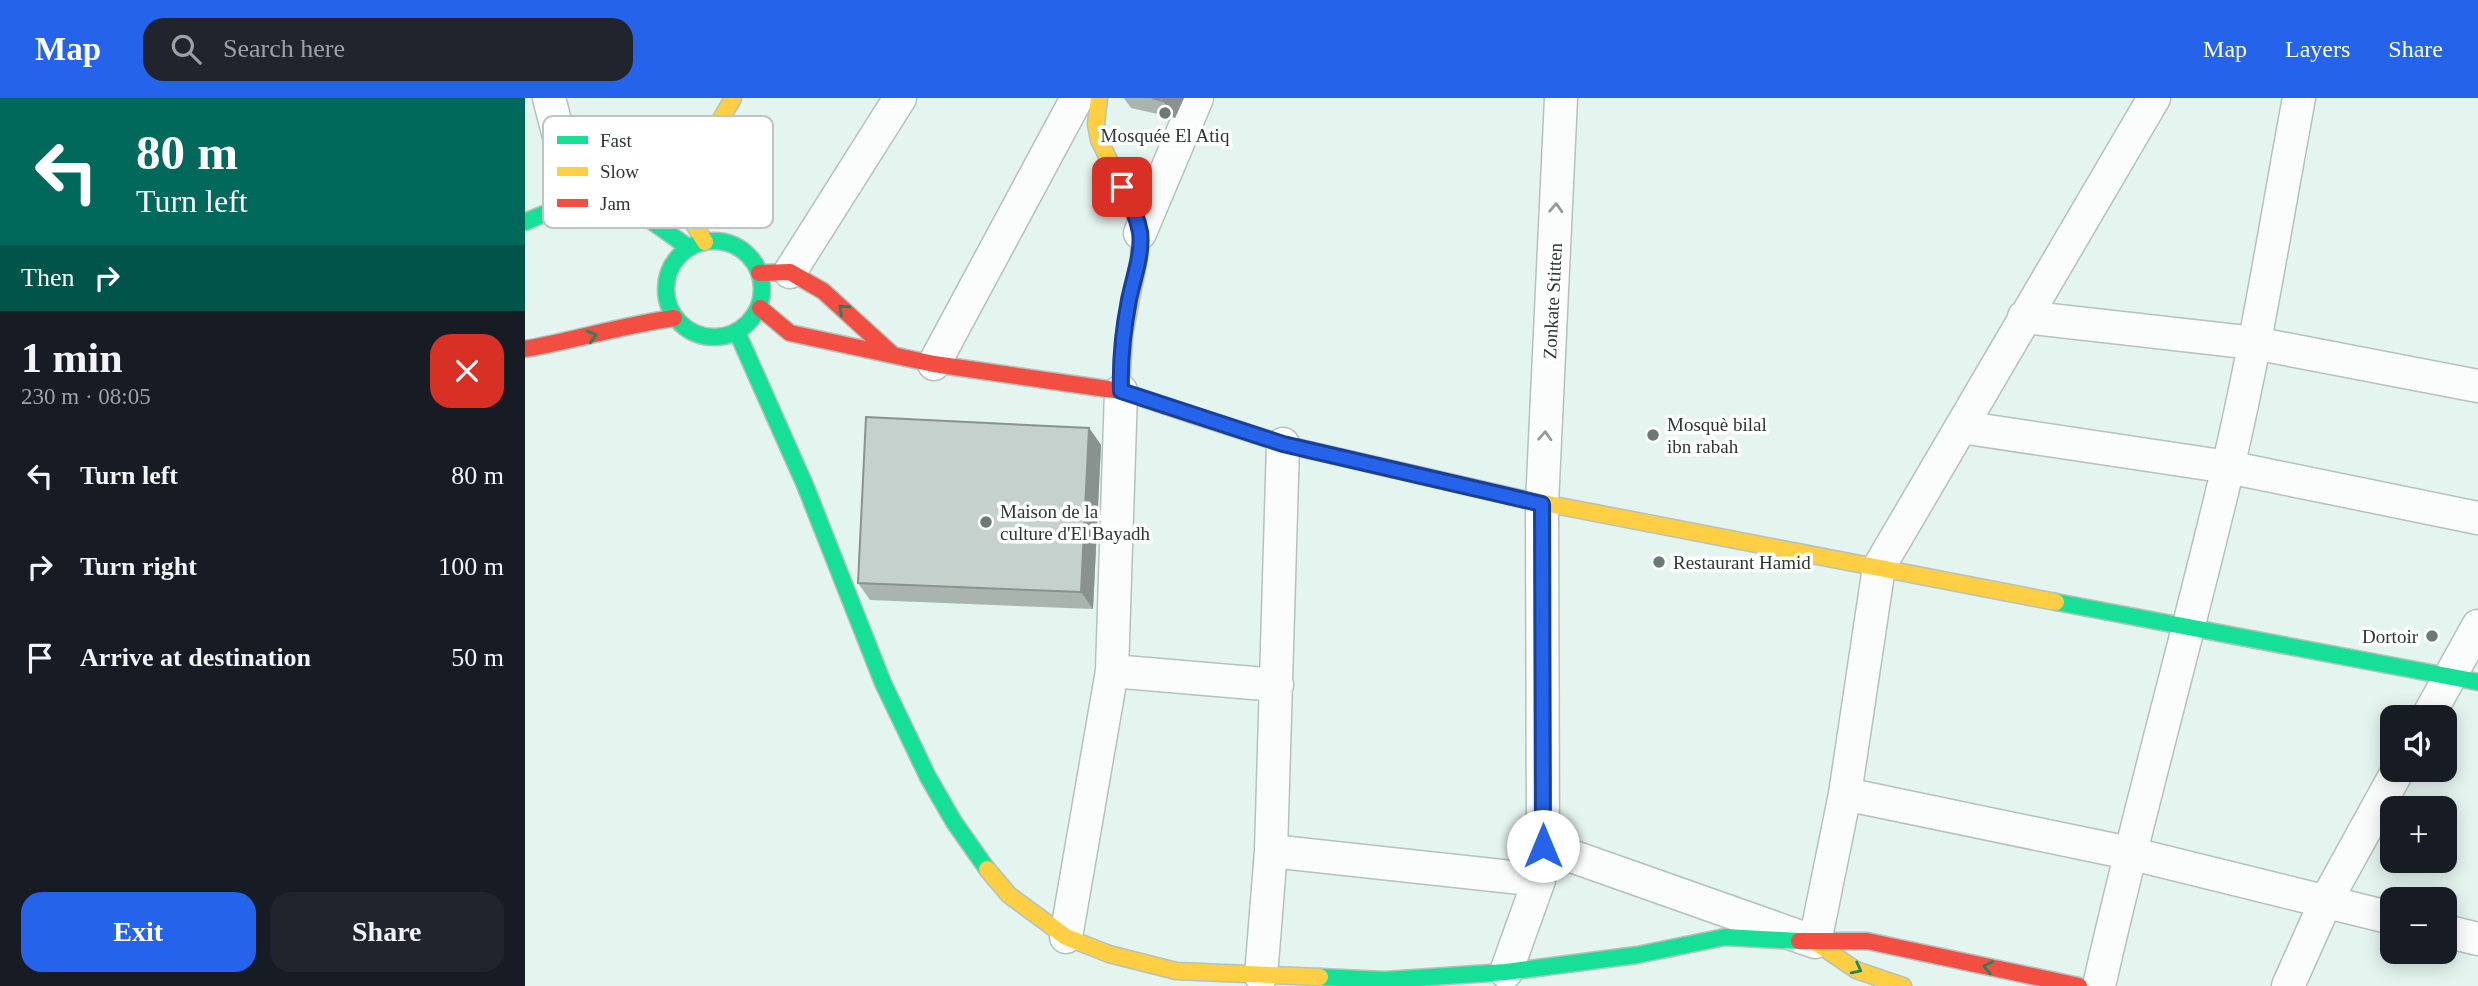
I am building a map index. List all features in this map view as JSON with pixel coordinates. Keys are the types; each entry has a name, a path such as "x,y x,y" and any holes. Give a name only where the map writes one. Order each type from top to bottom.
{"main road":[{"path":"723,116 733,98"},
{"path":"1099,98 1096,117 1098,139 1134,208 1140,233 1139,255 1128,302 1120,360 1121,391"},
{"path":"525,222 543,215"},
{"path":"660,228 689,248"},
{"path":"697,228 705,242"},
{"path":"775,272 763,288 760,308 752,319 737,332 713,338 698,335 685,328 674,318 666,297 668,274 676,259 689,248 705,242 722,242 738,247 775,272 823,291 894,355"},
{"path":"760,308 790,333 934,364 1121,391 1283,444 1542,504 2464,680"},
{"path":"525,349 580,339 632,324 674,318"},
{"path":"737,332 806,485 883,683 928,777 954,822 993,877 1009,895 1066,937 1109,954 1176,971 1385,980 1506,972 1637,955 1724,937 1867,942 2079,986"},
{"path":"1815,942 1856,970 1903,986"}],"street":[{"path":"549,98 554,116"},
{"path":"775,272 900,98"},
{"path":"934,364 1077,98"},
{"path":"1140,233 1196,98"},
{"name":"Zonkate Stitten","path":"1506,972 1539,880 1543,846 1542,504 1561,98"},
{"path":"1543,846 1815,942 1845,794 1879,567 2154,98"},
{"path":"2099,986 2129,853 2228,467 2255,343 2299,98"},
{"path":"2024,317 2255,343 2478,386"},
{"path":"1066,937 1112,671 1121,391"},
{"path":"1961,427 2228,467 2478,518"},
{"path":"1261,976 1271,851 1283,444"},
{"path":"2440,705 2464,680 2478,626"},
{"path":"1112,671 1277,685"},
{"path":"2288,986 2326,901 2391,782"},
{"path":"1845,794 2129,853 2380,915"},
{"path":"1271,851 1539,880"},
{"path":"2457,934 2478,939"}],"building":[{"name":"Maison de la culture d'El Bayadh","path":"866,417 1089,428 1081,592 858,583"}],"traffic: fast":[{"path":"525,222 543,214"},
{"path":"661,228 689,248"},
{"path":"714,241 732,245 748,255 758,271 762,289 758,307 748,323 732,333 714,337 696,333 680,323 670,307 666,289 670,271 680,255 696,245 714,241"},
{"path":"737,332 805,485 883,683 928,777 954,822 987,869"},
{"path":"1190,414 1283,444 1523,499"},
{"path":"2056,602 2478,682"},
{"path":"1320,977 1385,980 1506,972 1637,955 1725,937 1799,941"}],"traffic: slow":[{"path":"723,116 733,98"},
{"path":"1099,98 1096,124 1099,140 1133,208 1140,233 1139,258 1124,335 1121,391"},
{"path":"696,228 705,242"},
{"path":"1523,499 2056,602"},
{"path":"987,869 1009,895 1066,937 1109,954 1176,971 1320,977"},
{"path":"1815,942 1856,970 1903,986"}],"traffic: jam":[{"path":"759,273 790,272 823,291 892,354"},
{"path":"760,308 790,333 934,364 1121,391 1190,414"},
{"path":"525,349 674,318"},
{"path":"1799,941 1867,941 2079,986"}],"place":[{"name":"Mosquée El Atiq","path":"1165,113"},
{"name":"Mosquè bilal ibn rabah","path":"1653,435"},
{"name":"Maison de la culture d'El Bayadh","path":"986,522"},
{"name":"Restaurant Hamid","path":"1659,562"},
{"name":"Dortoir","path":"2432,636"}],"route":[{"path":"1122,187 1134,208 1140,233 1139,255 1128,302 1120,360 1121,391 1283,444 1542,504 1543,846"}]}
